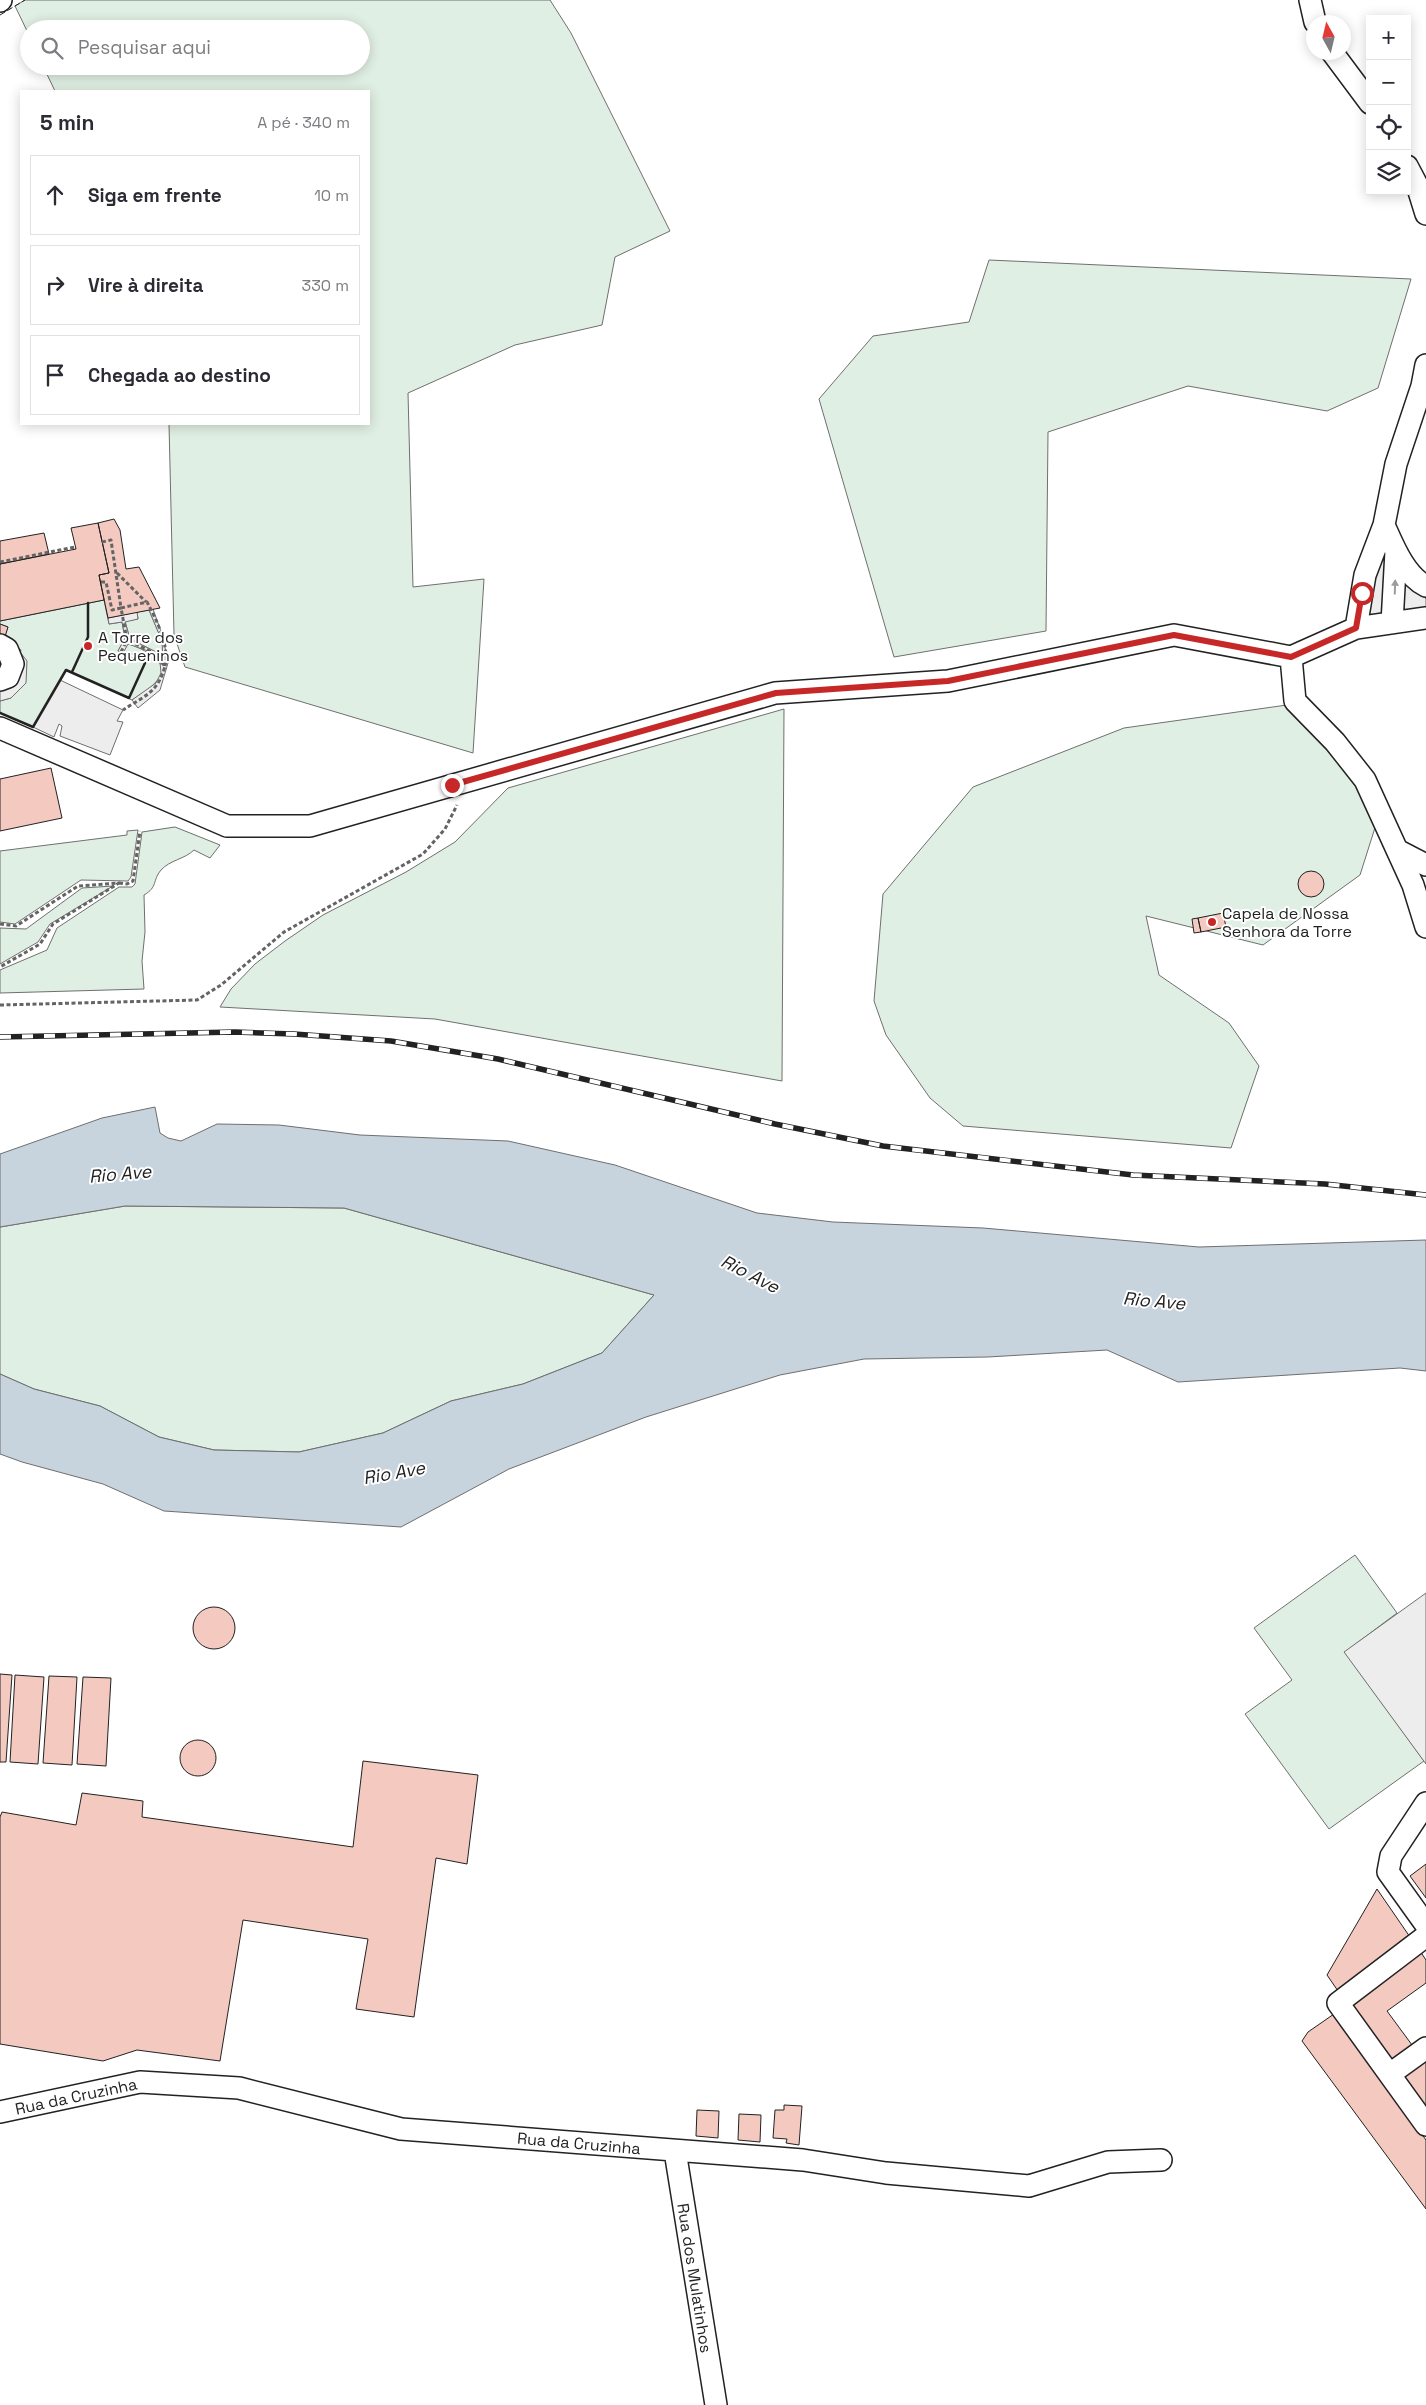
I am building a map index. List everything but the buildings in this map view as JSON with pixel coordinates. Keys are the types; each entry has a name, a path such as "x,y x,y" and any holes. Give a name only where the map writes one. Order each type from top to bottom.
{"street":[{"path":"1310,0 1313,15"},
{"path":"1338,60 1366,98"},
{"path":"1411,174 1417,185 1426,214"},
{"path":"1356,628 1365,575 1384,524 1396,464 1424,384 1426,365"},
{"path":"1384,524 1396,551 1419,583 1426,586"},
{"path":"1392,623 1396,551"},
{"path":"0,728 227,826 310,826 776,693 948,681 1174,635 1291,657 1356,628 1426,618"},
{"path":"0,645 7,649 13,664 8,677 0,680"},
{"path":"1291,657 1296,701 1335,742 1365,780 1413,885 1426,927"},
{"path":"1397,850 1426,865"},
{"path":"1426,1803 1391,1856 1388,1872 1426,1925"},
{"path":"1426,1936 1338,2002 1426,2125"},
{"path":"1390,2074 1426,2048"},
{"name":"Rua da Cruzinha","path":"0,2112 140,2082 239,2088 401,2129 803,2160 886,2173 1029,2186 1108,2162 1161,2160"},
{"name":"Rua dos Mulatinhos","path":"675,2151 716,2405"}],"path":[{"path":"102,542 111,540 126,640 121,652"},
{"path":"0,562 75,547"},
{"path":"116,572 147,602 162,638 165,666 162,680 152,693 122,710"},
{"path":"100,582 106,582 112,610 147,602"},
{"path":"126,640 150,651 165,666"},
{"path":"0,1005 197,1000 221,985 284,932 423,854 445,829 458,807 452,785"},
{"path":"0,924 16,926 78,886 127,884 133,881 140,831"},
{"path":"0,966 40,944 53,924 119,883"}],"green space":[{"path":"25,0 550,0 571,33 670,231 615,257 602,325 515,345 408,393 413,587 484,579 473,753 185,667 174,635 169,425 370,425 370,90 55,90 47,75 370,75 370,20 22,20 15,6"},
{"path":"989,260 1411,279 1378,388 1327,411 1188,386 1048,432 1046,631 894,657 819,399 873,336 969,322"},
{"path":"104,600 109,624 122,622 125,638 118,651 145,663 145,659 124,651 128,643 142,649 155,658 160,663 162,669 155,683 132,700 66,670 33,727 0,713 0,701 11,698 21,650 4,638 8,627 0,624 0,621"},
{"path":"149,610 162,641 164,661 156,652 130,639 125,621 138,619 137,612"},
{"path":"1294,704 1379,815 1360,875 1263,945 1146,916 1159,975 1229,1023 1259,1066 1231,1148 963,1126 930,1098 886,1035 874,1001 883,894 973,787 1124,728"},
{"path":"784,709 782,1081 435,1019 220,1007 231,989 255,964 285,941 323,915 406,872 455,842 508,788"},
{"path":"175,827 220,845 210,858 194,850 169,864 161,870 151,889 144,895 145,932 142,961 144,989 0,993 0,970 47,950 57,928 119,887 132,887 135,884 142,832"},
{"path":"138,830 131,877 128,881 81,880 15,924 0,922 0,851 127,835 127,831"},
{"path":"113,886 50,924 38,942 0,964 0,928 26,929 82,888"},
{"path":"125,1206 344,1208 654,1295 602,1353 523,1384 451,1401 383,1433 299,1452 214,1450 159,1437 100,1406 34,1389 0,1374 0,1227"},
{"path":"1355,1555 1397,1613 1345,1652 1424,1761 1329,1829 1245,1714 1292,1680 1254,1628"}],"shaded area":[{"path":"1383,544 1426,599 1426,609 1364,617"},
{"path":"153,609 163,637 168,663 160,690 138,708 132,700 156,683 161,673 160,662 148,651 128,644 123,653 118,651 125,638 122,622 109,624 108,618 137,612 138,619 125,622 130,639 156,652 163,660 162,641 149,610"},
{"path":"17,648 27,661 26,683 11,698 0,701 0,688"},
{"path":"60,680 123,710 117,721 123,722 110,755 60,736 62,726 59,724 54,737 33,727"},
{"path":"1426,1593 1426,1764 1344,1652"}],"water":[{"name":"Rio Ave","path":"155,1107 160,1133 168,1138 181,1141 217,1124 279,1125 360,1135 508,1141 615,1165 757,1213 833,1222 983,1228 1199,1247 1426,1240 1426,1371 1400,1368 1178,1382 1107,1350 988,1357 864,1359 780,1375 646,1417 509,1469 401,1527 164,1511 103,1484 22,1462 0,1454 0,1374 34,1389 100,1406 159,1437 214,1450 299,1452 383,1433 451,1401 523,1384 602,1353 654,1295 344,1208 125,1206 0,1227 0,1154 102,1118"}],"railway":[{"path":"0,1037 235,1032 391,1041 498,1059 775,1124 883,1146 1133,1175 1325,1184 1426,1195"}],"fence":[{"path":"0,15 25,0"}],"wall":[{"path":"72,672 88,637 88,603"},
{"path":"0,713 33,727 66,670 129,698 145,663"}],"place":[{"name":"A Torre dos Pequeninos","path":"88,646"},
{"name":"Capela de Nossa Senhora da Torre","path":"1212,922"}],"route":[{"path":"452,785 776,693 948,681 1174,635 1291,657 1356,628 1362,593"}]}
